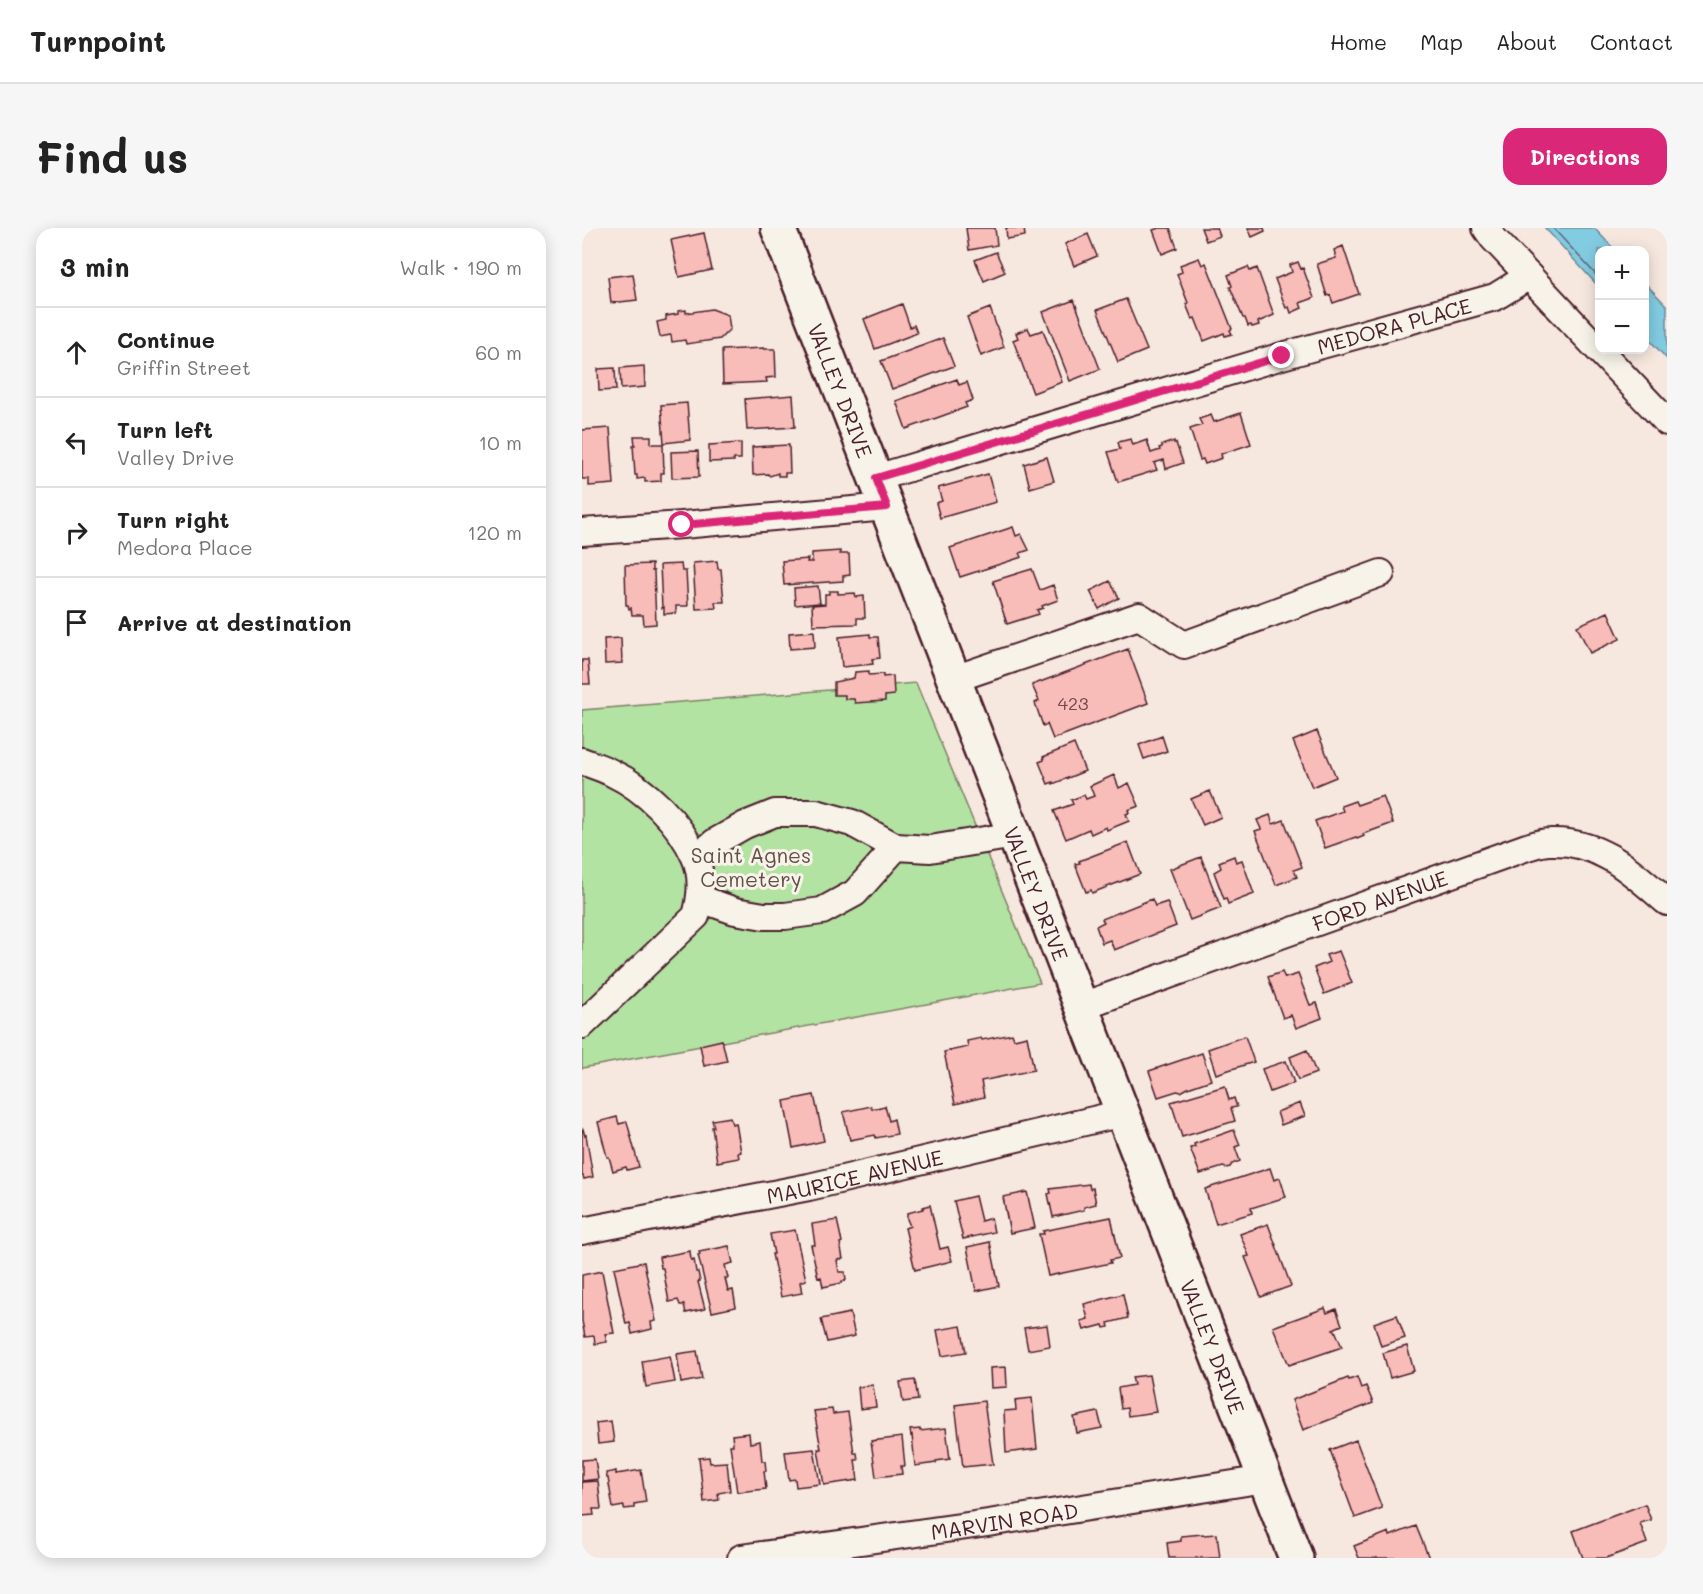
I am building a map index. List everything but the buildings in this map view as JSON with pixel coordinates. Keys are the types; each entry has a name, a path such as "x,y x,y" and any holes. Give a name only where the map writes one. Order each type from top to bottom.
{"main road":[{"name":"VALLEY DRIVE","path":"778,228 1296,1558"}],"street":[{"path":"1486,228 1667,422"},
{"name":"MEDORA PLACE","path":"582,532 682,525 881,492 1282,356 1495,297 1529,276"},
{"path":"954,679 1139,616 1184,645 1381,573"},
{"path":"582,762 614,773 651,798 677,827 696,858 701,899 696,916 582,1025"},
{"path":"696,858 725,836 775,813 816,813 852,823 896,847 930,849 1015,835"},
{"name":"FORD AVENUE","path":"1082,1006 1516,851 1548,842 1573,843 1593,848 1612,858 1667,902"},
{"path":"701,899 735,911 764,916 822,911 855,893 896,847"},
{"name":"MAURICE AVENUE","path":"582,1231 809,1187 1123,1113"},
{"name":"MARVIN ROAD","path":"741,1558 988,1523 1265,1479"}],"green space":[{"name":"Saint Agnes Cemetery","path":"916,683 1040,983 582,1068 582,710"}],"water":[{"path":"1545,228 1594,228 1611,246 1595,246 1595,283"},
{"path":"1649,287 1667,306 1667,359 1649,339"}],"route":[{"path":"682,525 887,507 876,478 1282,356"}]}
